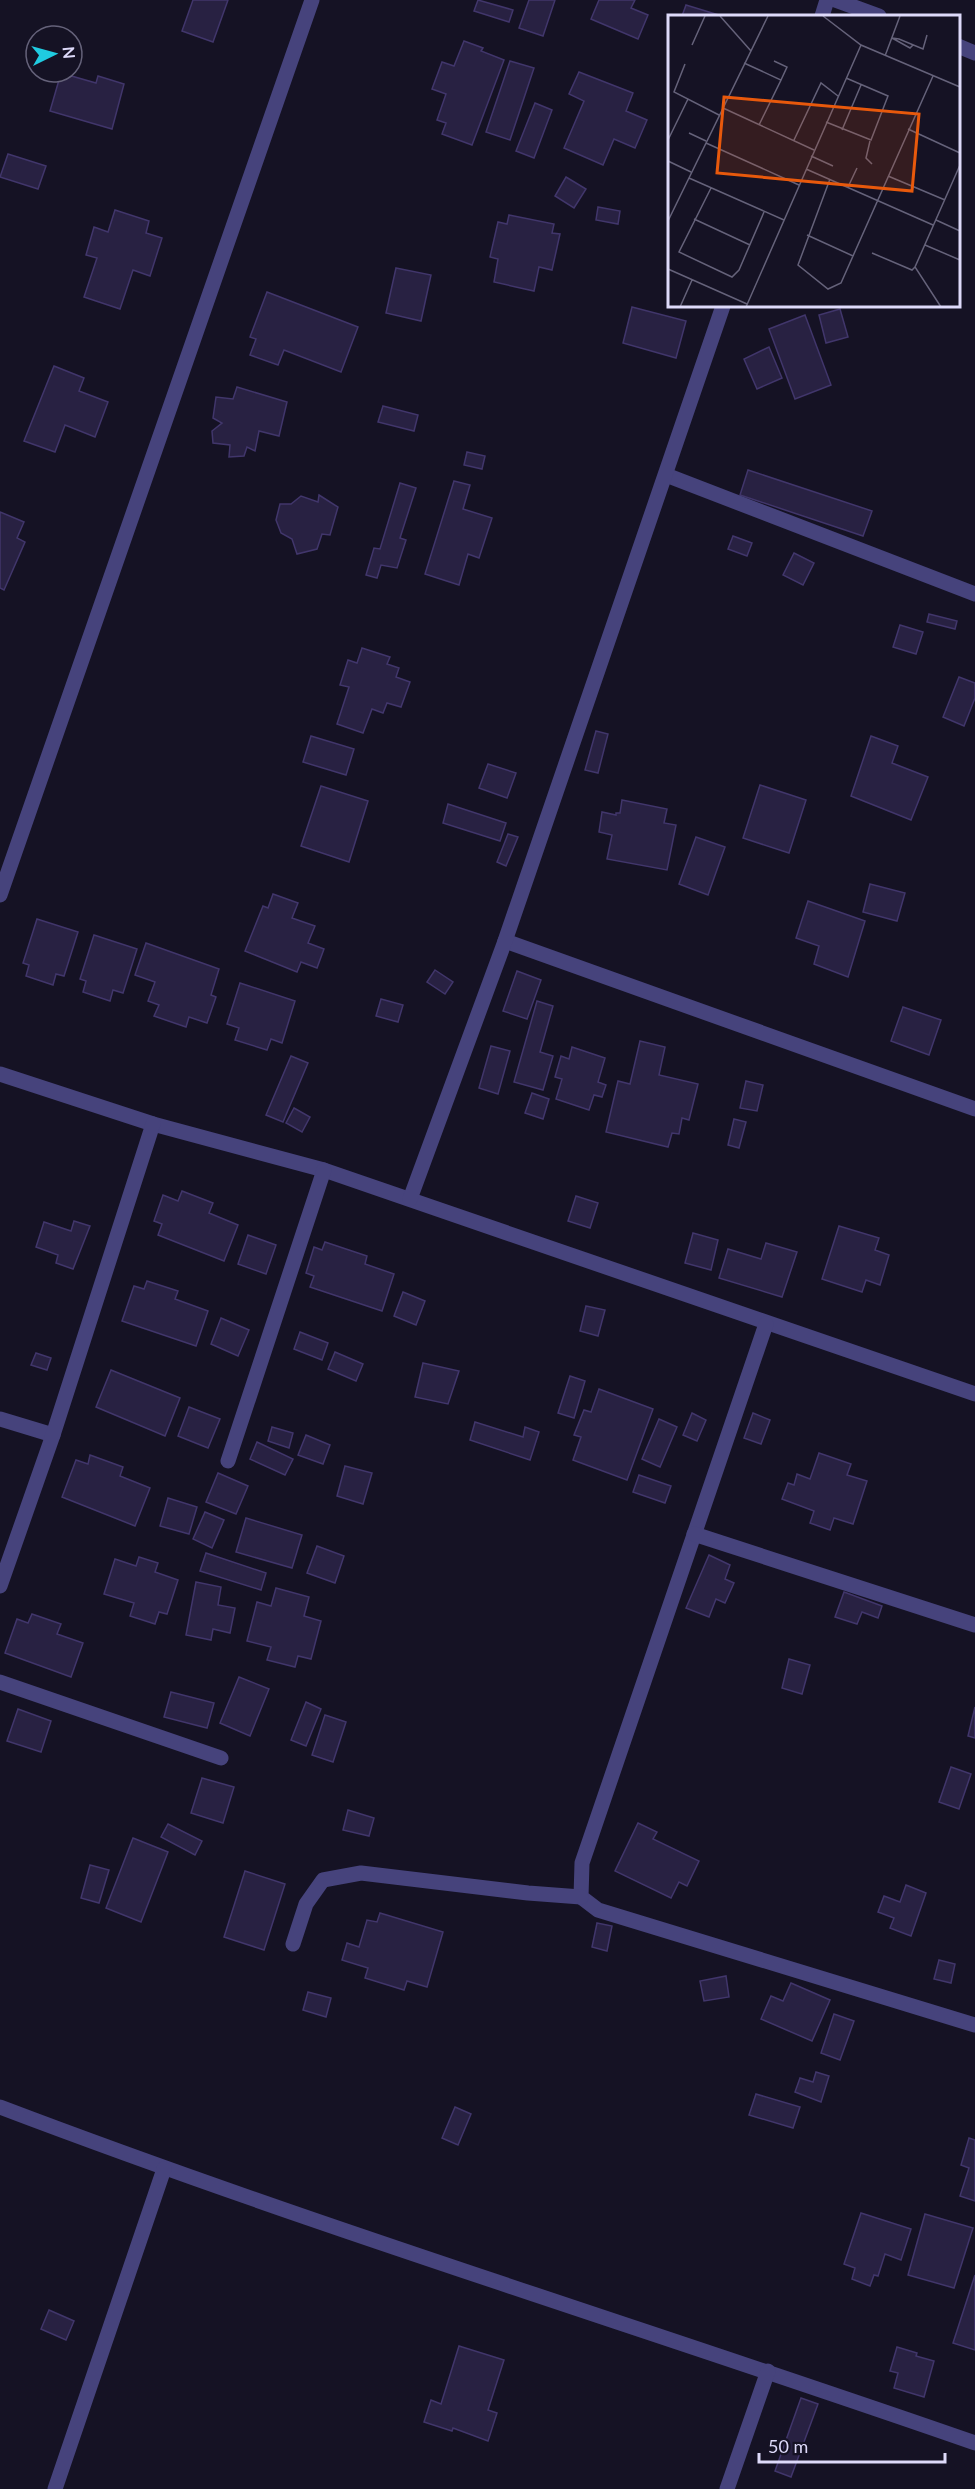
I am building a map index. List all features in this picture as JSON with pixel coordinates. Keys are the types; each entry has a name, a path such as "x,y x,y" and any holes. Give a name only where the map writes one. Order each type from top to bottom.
{"street":[{"path":"0,895 312,0"},
{"path":"822,15 828,0"},
{"path":"835,0 876,15"},
{"path":"960,47 975,53"},
{"path":"410,1199 505,941 722,308"},
{"path":"666,475 975,594"},
{"path":"505,941 975,1109"},
{"path":"0,1074 153,1124 324,1170 766,1324 975,1394"},
{"path":"0,1586 53,1435 153,1124"},
{"path":"228,1461 324,1170"},
{"path":"581,1897 582,1863 766,1324"},
{"path":"0,1419 53,1435"},
{"path":"694,1534 975,1625"},
{"path":"0,1682 221,1758"},
{"path":"293,1944 306,1904 323,1880 361,1873 581,1897 598,1910 975,2025"},
{"path":"0,2107 164,2169 768,2371 975,2444"},
{"path":"55,2489 164,2169"},
{"path":"727,2489 768,2371"}],"building":[{"path":"193,0 228,0 213,42 182,31"},
{"path":"478,0 513,10 509,22 474,11"},
{"path":"529,0 555,0 543,36 519,28"},
{"path":"599,0 635,0 631,8 648,15 638,39 591,19"},
{"path":"686,5 719,15 682,15"},
{"path":"464,41 483,48 481,51 504,60 472,145 442,134 446,123 437,120 446,94 432,89 442,62 454,66"},
{"path":"510,61 534,68 510,140 486,132"},
{"path":"579,72 633,93 626,111 647,120 635,148 614,139 603,165 564,148 584,101 569,94"},
{"path":"98,76 124,84 112,129 50,111 58,84 84,84 84,80 96,83"},
{"path":"535,103 552,110 534,158 516,151"},
{"path":"8,154 46,166 38,189 0,177"},
{"path":"566,177 586,189 574,208 555,196"},
{"path":"598,207 620,211 618,224 596,220"},
{"path":"115,210 149,221 146,233 162,238 150,276 133,270 120,309 84,297 97,258 86,255 94,227 108,232"},
{"path":"509,215 554,224 552,233 560,234 552,270 539,267 534,291 494,282 498,259 490,257 498,222 507,224"},
{"path":"396,268 431,275 421,321 386,313"},
{"path":"267,292 358,327 341,372 284,350 278,365 250,355 256,339 250,337"},
{"path":"632,307 686,321 676,358 623,343"},
{"path":"840,309 848,337 826,343 819,315"},
{"path":"805,315 831,385 795,399 769,329"},
{"path":"769,347 782,378 757,389 744,359"},
{"path":"54,366 84,378 79,391 108,402 95,437 65,425 55,452 24,441"},
{"path":"237,387 287,402 279,436 259,431 255,451 247,447 244,456 229,457 230,445 213,443 212,431 222,423 213,418 216,397 233,399"},
{"path":"383,406 418,415 414,431 378,422"},
{"path":"467,452 485,456 482,469 464,465"},
{"path":"748,470 872,511 863,536 740,495"},
{"path":"454,481 470,485 463,509 492,518 479,558 468,554 459,585 425,574"},
{"path":"400,483 416,488 400,538 406,540 397,568 381,565 377,578 366,575 374,548 380,549"},
{"path":"319,495 338,507 330,535 322,534 317,549 297,554 292,539 281,533 276,520 280,504 291,504 301,496 318,502"},
{"path":"0,512 24,522 17,538 25,542 4,590 0,588"},
{"path":"733,536 752,543 747,556 728,549"},
{"path":"794,553 814,563 803,585 783,575"},
{"path":"929,614 957,621 955,629 927,622"},
{"path":"900,625 923,632 916,654 893,647"},
{"path":"362,648 390,657 387,664 399,668 396,677 410,682 401,707 387,703 383,713 372,709 363,733 337,724 349,687 340,685 348,660 357,663"},
{"path":"959,677 975,683 975,698 964,726 943,717"},
{"path":"596,731 608,734 598,773 585,770"},
{"path":"311,736 354,749 346,775 303,762"},
{"path":"871,736 898,746 892,763 928,777 911,820 851,796"},
{"path":"488,764 516,773 507,798 479,788"},
{"path":"760,785 806,800 789,853 743,838"},
{"path":"321,786 368,801 349,862 301,846"},
{"path":"622,800 667,809 664,823 676,825 667,870 607,859 612,835 599,832 602,812 616,815 620,813"},
{"path":"448,804 506,823 500,841 443,823"},
{"path":"508,834 518,837 506,866 497,862"},
{"path":"696,837 725,847 708,895 679,884"},
{"path":"870,884 905,893 897,921 863,912"},
{"path":"273,894 298,903 292,918 315,926 308,943 324,949 317,968 301,962 297,972 245,951 263,906 268,908"},
{"path":"808,901 865,921 848,977 814,964 819,946 796,938"},
{"path":"37,919 78,932 64,976 56,974 53,985 26,976 29,965 23,963"},
{"path":"94,935 137,949 123,993 113,990 110,1001 83,992 86,981 80,979"},
{"path":"146,943 219,969 211,995 216,997 207,1023 189,1017 186,1027 154,1016 159,1005 148,1001 155,982 135,975"},
{"path":"435,970 453,982 445,994 427,982"},
{"path":"517,971 541,980 527,1019 503,1011"},
{"path":"240,983 295,1001 282,1043 271,1039 267,1050 235,1040 239,1028 227,1024"},
{"path":"381,999 403,1005 398,1022 376,1016"},
{"path":"537,1001 553,1006 540,1052 553,1056 543,1090 514,1082"},
{"path":"903,1007 941,1020 929,1055 891,1041"},
{"path":"640,1041 665,1047 659,1075 698,1084 689,1120 682,1118 679,1134 672,1133 668,1147 606,1132 618,1081 630,1084"},
{"path":"491,1046 510,1051 498,1094 479,1088"},
{"path":"572,1047 605,1058 598,1082 606,1085 602,1097 594,1095 589,1110 556,1099 562,1079 555,1077 561,1056 569,1059"},
{"path":"291,1056 308,1063 283,1122 266,1115"},
{"path":"746,1081 763,1085 757,1111 740,1108"},
{"path":"532,1093 549,1099 543,1119 525,1113"},
{"path":"294,1108 310,1117 302,1132 286,1123"},
{"path":"734,1119 746,1122 739,1148 728,1145"},
{"path":"182,1191 213,1203 209,1213 238,1225 224,1261 158,1235 162,1224 154,1221 163,1195 178,1201"},
{"path":"576,1196 598,1203 590,1228 568,1221"},
{"path":"74,1221 90,1226 73,1269 56,1263 58,1255 36,1247 44,1222 71,1231"},
{"path":"839,1226 879,1238 875,1250 889,1255 880,1285 866,1280 862,1292 822,1279"},
{"path":"693,1233 718,1240 711,1270 685,1263"},
{"path":"248,1235 276,1245 266,1274 238,1264"},
{"path":"325,1242 367,1256 365,1264 394,1274 382,1311 310,1287 314,1276 306,1273 314,1247 322,1250"},
{"path":"766,1243 797,1252 782,1297 719,1278 728,1249 761,1259"},
{"path":"147,1281 178,1291 175,1299 208,1311 196,1346 122,1321 134,1286 144,1289"},
{"path":"403,1292 425,1301 416,1325 394,1316"},
{"path":"586,1306 605,1310 598,1336 580,1331"},
{"path":"221,1318 249,1330 238,1356 211,1344"},
{"path":"300,1332 328,1343 322,1360 294,1349"},
{"path":"335,1352 363,1364 356,1381 328,1369"},
{"path":"36,1353 51,1358 47,1370 31,1365"},
{"path":"423,1363 459,1371 448,1404 415,1397"},
{"path":"111,1370 180,1398 165,1436 96,1407"},
{"path":"570,1376 585,1381 574,1418 558,1413"},
{"path":"599,1389 653,1409 627,1480 573,1460 581,1437 574,1435 584,1410 591,1412"},
{"path":"189,1407 220,1419 208,1448 178,1436"},
{"path":"692,1413 706,1420 697,1441 683,1435"},
{"path":"753,1413 770,1420 761,1444 744,1438"},
{"path":"659,1419 677,1427 660,1467 642,1459"},
{"path":"475,1422 523,1437 525,1427 539,1432 530,1460 470,1440"},
{"path":"272,1427 293,1433 289,1448 268,1441"},
{"path":"306,1435 330,1445 323,1464 298,1455"},
{"path":"257,1442 293,1459 285,1475 250,1459"},
{"path":"819,1453 851,1464 847,1475 867,1481 853,1524 834,1518 830,1530 810,1523 814,1511 782,1499 788,1483 794,1485 797,1474 810,1479"},
{"path":"90,1455 123,1467 120,1476 150,1488 135,1526 62,1497 76,1460 88,1464"},
{"path":"345,1466 372,1473 363,1504 337,1496"},
{"path":"218,1473 248,1486 236,1514 206,1502"},
{"path":"639,1475 671,1486 665,1503 633,1492"},
{"path":"168,1498 197,1507 189,1534 160,1526"},
{"path":"205,1512 224,1520 212,1548 193,1539"},
{"path":"246,1518 302,1535 292,1568 236,1552"},
{"path":"317,1546 344,1556 335,1583 307,1573"},
{"path":"206,1553 266,1573 261,1590 200,1571"},
{"path":"709,1555 730,1565 725,1579 734,1583 725,1603 716,1599 709,1617 686,1608"},
{"path":"139,1557 158,1563 155,1572 178,1580 167,1614 159,1612 155,1624 130,1616 134,1603 104,1594 115,1559 136,1566"},
{"path":"196,1582 221,1587 218,1605 235,1608 230,1633 213,1629 211,1640 186,1635"},
{"path":"276,1588 309,1597 304,1616 321,1621 311,1659 298,1656 295,1667 267,1660 271,1647 247,1641 257,1602 271,1606"},
{"path":"844,1592 882,1606 878,1618 862,1612 857,1624 835,1617"},
{"path":"32,1614 61,1624 57,1634 83,1643 71,1677 5,1653 17,1619 28,1623"},
{"path":"789,1659 810,1665 802,1694 782,1688"},
{"path":"239,1677 269,1689 250,1736 220,1723"},
{"path":"171,1692 214,1703 207,1728 164,1717"},
{"path":"306,1702 321,1709 306,1746 291,1740"},
{"path":"975,1707 975,1738 968,1736"},
{"path":"18,1709 51,1721 41,1752 7,1741"},
{"path":"325,1715 346,1722 333,1762 312,1755"},
{"path":"951,1767 971,1774 959,1809 939,1802"},
{"path":"202,1778 234,1787 223,1823 191,1813"},
{"path":"348,1810 374,1818 369,1836 343,1830"},
{"path":"638,1823 657,1832 653,1839 699,1861 687,1886 679,1882 671,1898 615,1871"},
{"path":"168,1824 202,1841 195,1855 161,1837"},
{"path":"133,1838 168,1852 141,1922 106,1908"},
{"path":"90,1865 109,1870 99,1903 81,1898"},
{"path":"245,1871 285,1884 264,1950 224,1937"},
{"path":"906,1885 926,1893 911,1936 890,1928 894,1918 878,1912 884,1896 900,1902"},
{"path":"380,1913 443,1932 427,1987 407,1981 404,1990 365,1978 368,1968 342,1960 347,1943 359,1947 367,1920 377,1922"},
{"path":"597,1923 612,1926 607,1951 592,1947"},
{"path":"939,1960 955,1964 951,1983 934,1979"},
{"path":"726,1976 729,1997 704,2001 700,1981"},
{"path":"791,1983 830,2000 812,2041 761,2019 771,1996 783,2001"},
{"path":"308,1992 331,1998 326,2017 303,2010"},
{"path":"834,2014 854,2021 840,2060 821,2053"},
{"path":"816,2072 829,2076 821,2102 795,2092 800,2078 813,2082"},
{"path":"756,2094 800,2107 793,2128 749,2115"},
{"path":"455,2107 471,2114 458,2145 442,2138"},
{"path":"969,2138 975,2140 975,2201 960,2196 969,2168 961,2165"},
{"path":"861,2213 911,2229 901,2260 885,2254 878,2276 874,2275 870,2286 852,2279 855,2268 844,2264"},
{"path":"925,2214 973,2228 954,2288 908,2275"},
{"path":"975,2275 975,2350 953,2343"},
{"path":"49,2310 74,2321 66,2340 41,2329"},
{"path":"459,2346 504,2360 488,2410 497,2413 488,2441 453,2428 452,2431 424,2422 431,2400 441,2404"},
{"path":"897,2347 934,2361 924,2397 894,2388 898,2373 890,2371"},
{"path":"801,2398 818,2404 791,2477 775,2471"}]}
